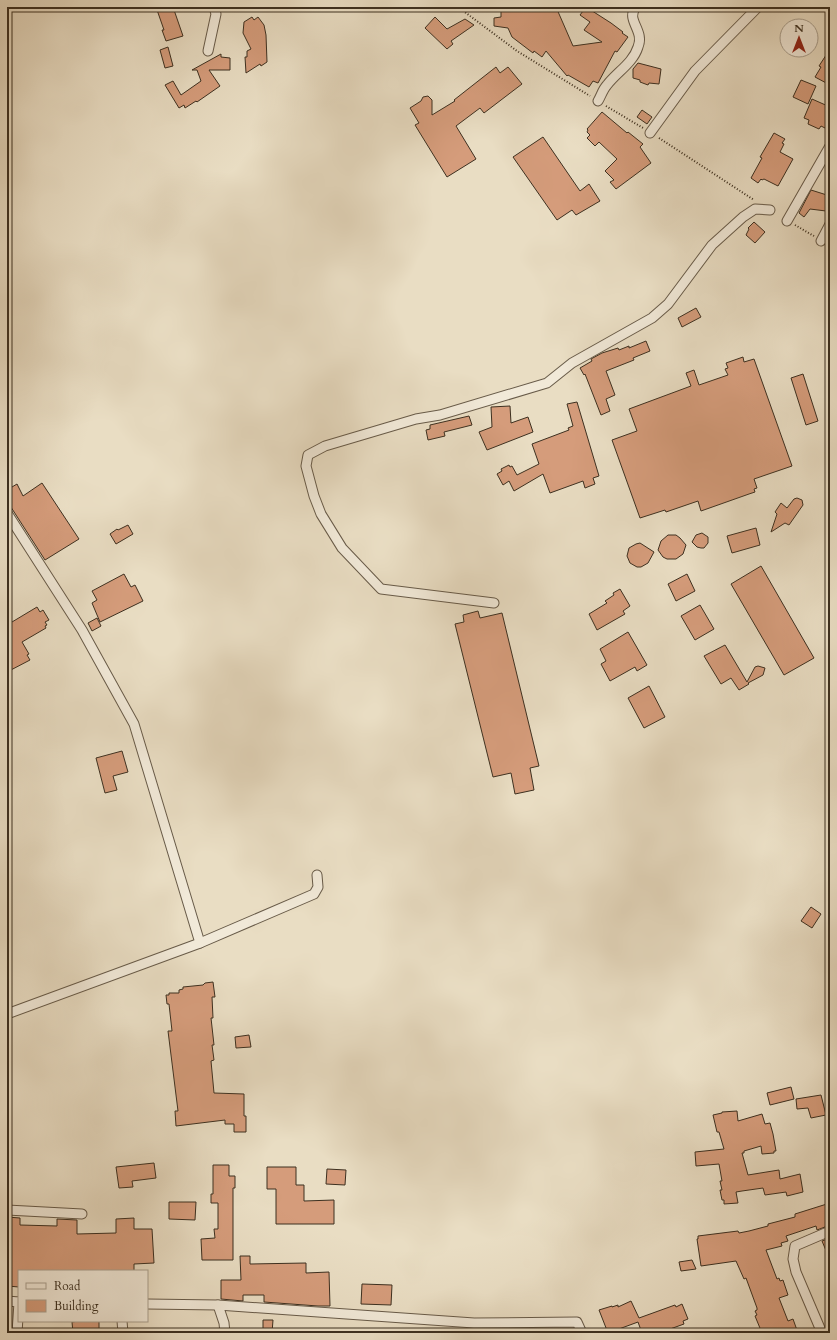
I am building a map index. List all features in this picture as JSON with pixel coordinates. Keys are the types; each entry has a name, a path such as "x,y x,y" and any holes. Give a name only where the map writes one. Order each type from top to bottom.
{"street":[{"path":"208,51 216,14 214,7"},
{"path":"598,101 606,85 625,68 638,48 641,37 632,18 632,11 636,7"},
{"path":"650,133 695,71 758,7"},
{"path":"787,221 830,146"},
{"path":"494,603 381,589 342,548 321,514 314,496 306,466 308,455 325,446 348,439 416,419 440,415 546,383 572,363 652,318 668,304 712,245 743,216 755,209 770,210"},
{"path":"821,241 830,224"},
{"path":"7,513 82,630 134,724 200,943"},
{"path":"7,1014 200,943 314,894 318,887 317,875"},
{"path":"7,1210 82,1214"},
{"path":"822,1333 796,1272 793,1259 795,1246 830,1231"},
{"path":"7,1302 18,1302"},
{"path":"148,1304 218,1305 474,1323 577,1322 582,1333"},
{"path":"218,1305 224,1323 225,1333"},
{"path":"18,1322 18,1333"},
{"path":"122,1322 123,1333"}],"building":[{"path":"156,7 173,7 183,36 166,41"},
{"path":"501,7 545,7 546,11 556,7 573,46 602,42 584,30 590,22 580,15 586,7 611,23 628,37 617,52 615,51 598,83 593,81 589,87 568,75 567,76 546,51 542,57 534,51 533,53 512,37 508,28 494,26 494,18 501,17"},
{"path":"252,17 254,20 258,17 264,25 267,62 261,66 260,64 246,73 245,57 247,57 247,51 251,49 243,33 244,22"},
{"path":"435,17 447,29 465,19 474,25 451,41 453,44 447,49 425,28"},
{"path":"168,47 173,66 165,68 160,50"},
{"path":"830,49 830,85 815,77 821,67 819,66"},
{"path":"221,54 221,57 230,58 230,70 209,70 220,86 197,102 196,101 185,108 184,105 179,108 165,85 173,81 181,95 201,81 197,70 192,70"},
{"path":"638,63 661,69 659,84 649,83 648,85 633,78 633,69"},
{"path":"496,67 500,73 508,67 522,84 484,113 480,108 456,126 476,159 447,177 415,125 419,123 410,108 421,101 423,97 428,96 432,100 432,115 455,101 454,100"},
{"path":"801,80 816,86 808,104 793,97"},
{"path":"812,99 830,107 830,118 825,128 821,126 819,129 808,124 809,120 804,118"},
{"path":"642,110 652,117 647,124 637,117"},
{"path":"602,112 643,144 640,147 651,163 616,189 610,182 614,180 605,171 617,159 599,142 595,146 587,138 590,135 587,132 587,129"},
{"path":"774,133 785,139 782,143 784,144 780,152 793,159 778,186 764,179 761,179 758,183 751,178 762,158 760,157"},
{"path":"543,137 580,191 589,184 600,201 576,215 572,210 557,220 513,157"},
{"path":"811,190 830,196 830,199 826,211 810,209 804,217 799,213"},
{"path":"754,222 765,232 755,243 746,235 749,229 748,228"},
{"path":"696,308 701,317 682,327 678,318"},
{"path":"646,341 650,351 633,358 634,360 606,371 615,395 606,399 610,411 601,415 585,374 584,375 580,368 592,361 591,359 602,353 618,348 619,350 629,346 629,348"},
{"path":"743,357 744,362 754,359 792,466 754,479 757,488 754,489 755,492 701,511 698,501 666,512 665,510 640,518 612,440 637,431 629,409 691,386 686,373 694,370 699,385 728,375 725,369 728,368 726,363"},
{"path":"803,374 818,421 806,425 791,378"},
{"path":"577,402 599,476 593,478 595,484 585,488 583,481 550,493 543,474 514,491 509,481 503,485 497,474 502,471 501,469 509,465 510,467 512,466 517,475 539,464 532,444 569,430 568,428 573,426 567,404"},
{"path":"510,406 511,423 528,417 533,432 487,450 479,432 492,427 491,407"},
{"path":"469,416 472,425 444,432 445,436 428,440 426,430 430,429 430,425"},
{"path":"42,483 79,539 45,560 7,501 7,490 17,484 23,496"},
{"path":"797,498 802,500 803,505 789,525 785,523 771,532 777,514 775,512 781,503 787,508 794,499"},
{"path":"128,525 133,534 116,544 110,534 117,529 118,530"},
{"path":"756,528 760,545 732,553 727,536"},
{"path":"702,533 708,537 708,543 704,548 697,547 692,542 696,535"},
{"path":"668,535 676,535 686,545 683,554 676,559 667,559 663,557 658,550 661,541"},
{"path":"640,543 654,552 648,563 641,567 637,567 630,563 627,556 629,548"},
{"path":"761,566 814,658 784,675 731,584"},
{"path":"124,574 131,587 135,585 143,601 100,622 92,603 97,600 92,591"},
{"path":"687,574 695,591 676,601 668,584"},
{"path":"620,589 630,606 623,611 625,614 597,630 589,614 607,603 605,601 614,595 613,593"},
{"path":"700,605 714,629 695,640 681,616"},
{"path":"37,607 40,612 43,610 49,620 45,622 47,625 45,626 46,628 22,642 29,654 27,655 30,660 7,672 7,625"},
{"path":"478,611 480,618 502,613 539,766 530,768 534,790 515,794 511,773 493,777 455,624 464,622 463,615"},
{"path":"97,618 101,626 92,631 88,623"},
{"path":"628,632 647,665 637,671 635,667 610,681 601,664 606,661 600,649"},
{"path":"725,645 747,682 755,667 758,666 765,668 763,675 739,690 731,678 721,684 704,656"},
{"path":"649,686 665,717 644,728 628,698"},
{"path":"122,751 128,772 113,776 117,790 105,793 96,758"},
{"path":"811,907 821,914 812,928 801,921"},
{"path":"213,982 215,997 212,997 213,1018 211,1018 214,1060 211,1061 214,1093 244,1094 246,1132 234,1132 234,1124 225,1124 225,1120 176,1126 175,1111 178,1111 168,1031 172,1031 169,1004 167,1004 166,995 169,995 169,993 179,993 179,990 183,989 183,987 203,985 205,983"},
{"path":"249,1035 251,1047 236,1048 235,1037"},
{"path":"791,1087 794,1099 770,1105 767,1093"},
{"path":"821,1095 826,1115 811,1118 808,1108 797,1109 796,1099"},
{"path":"737,1111 738,1121 762,1114 765,1124 770,1123 776,1151 774,1151 774,1153 762,1154 761,1146 744,1151 744,1153 742,1153 748,1175 779,1170 780,1179 800,1174 803,1192 787,1196 786,1192 765,1195 763,1188 742,1191 736,1192 738,1203 724,1204 720,1190 722,1190 720,1181 722,1181 719,1164 696,1166 695,1152 724,1149 719,1132 717,1132 713,1115 722,1112"},
{"path":"154,1163 156,1178 132,1181 133,1187 119,1188 116,1167"},
{"path":"213,1165 229,1165 229,1176 235,1176 235,1188 233,1188 233,1260 202,1260 201,1239 215,1238 214,1229 218,1229 218,1203 211,1203 211,1194 213,1194"},
{"path":"267,1167 296,1167 296,1185 304,1185 304,1201 334,1200 334,1224 276,1224 276,1189 267,1189"},
{"path":"327,1169 346,1170 345,1185 326,1184"},
{"path":"169,1202 196,1202 195,1220 169,1219"},
{"path":"830,1203 830,1225 817,1230 816,1226 786,1236 788,1241 781,1243 782,1246 766,1250 777,1279 779,1278 780,1281 783,1280 788,1295 779,1298 788,1321 793,1319 798,1333 762,1333 755,1316 757,1315 755,1311 757,1308 746,1278 744,1279 736,1261 701,1266 697,1239 698,1236 749,1231 795,1217 795,1214"},
{"path":"7,1217 20,1218 20,1225 57,1226 57,1219 77,1220 77,1234 116,1233 116,1219 134,1218 134,1229 152,1229 154,1263 134,1264 134,1270 18,1270 18,1287 7,1286"},
{"path":"830,1238 830,1260 822,1241"},
{"path":"240,1256 250,1256 250,1264 306,1263 306,1273 329,1272 330,1306 264,1302 264,1295 243,1295 243,1301 221,1299 221,1280 241,1280"},
{"path":"692,1260 696,1269 681,1271 679,1262"},
{"path":"362,1284 392,1285 391,1305 361,1304"},
{"path":"631,1301 639,1318 675,1305 676,1307 682,1304 688,1319 683,1321 684,1324 659,1333 642,1333 638,1322 608,1333 599,1310 618,1305 618,1307"},
{"path":"263,1320 273,1320 272,1333 263,1333"},
{"path":"72,1322 99,1322 99,1333 73,1333"}]}
